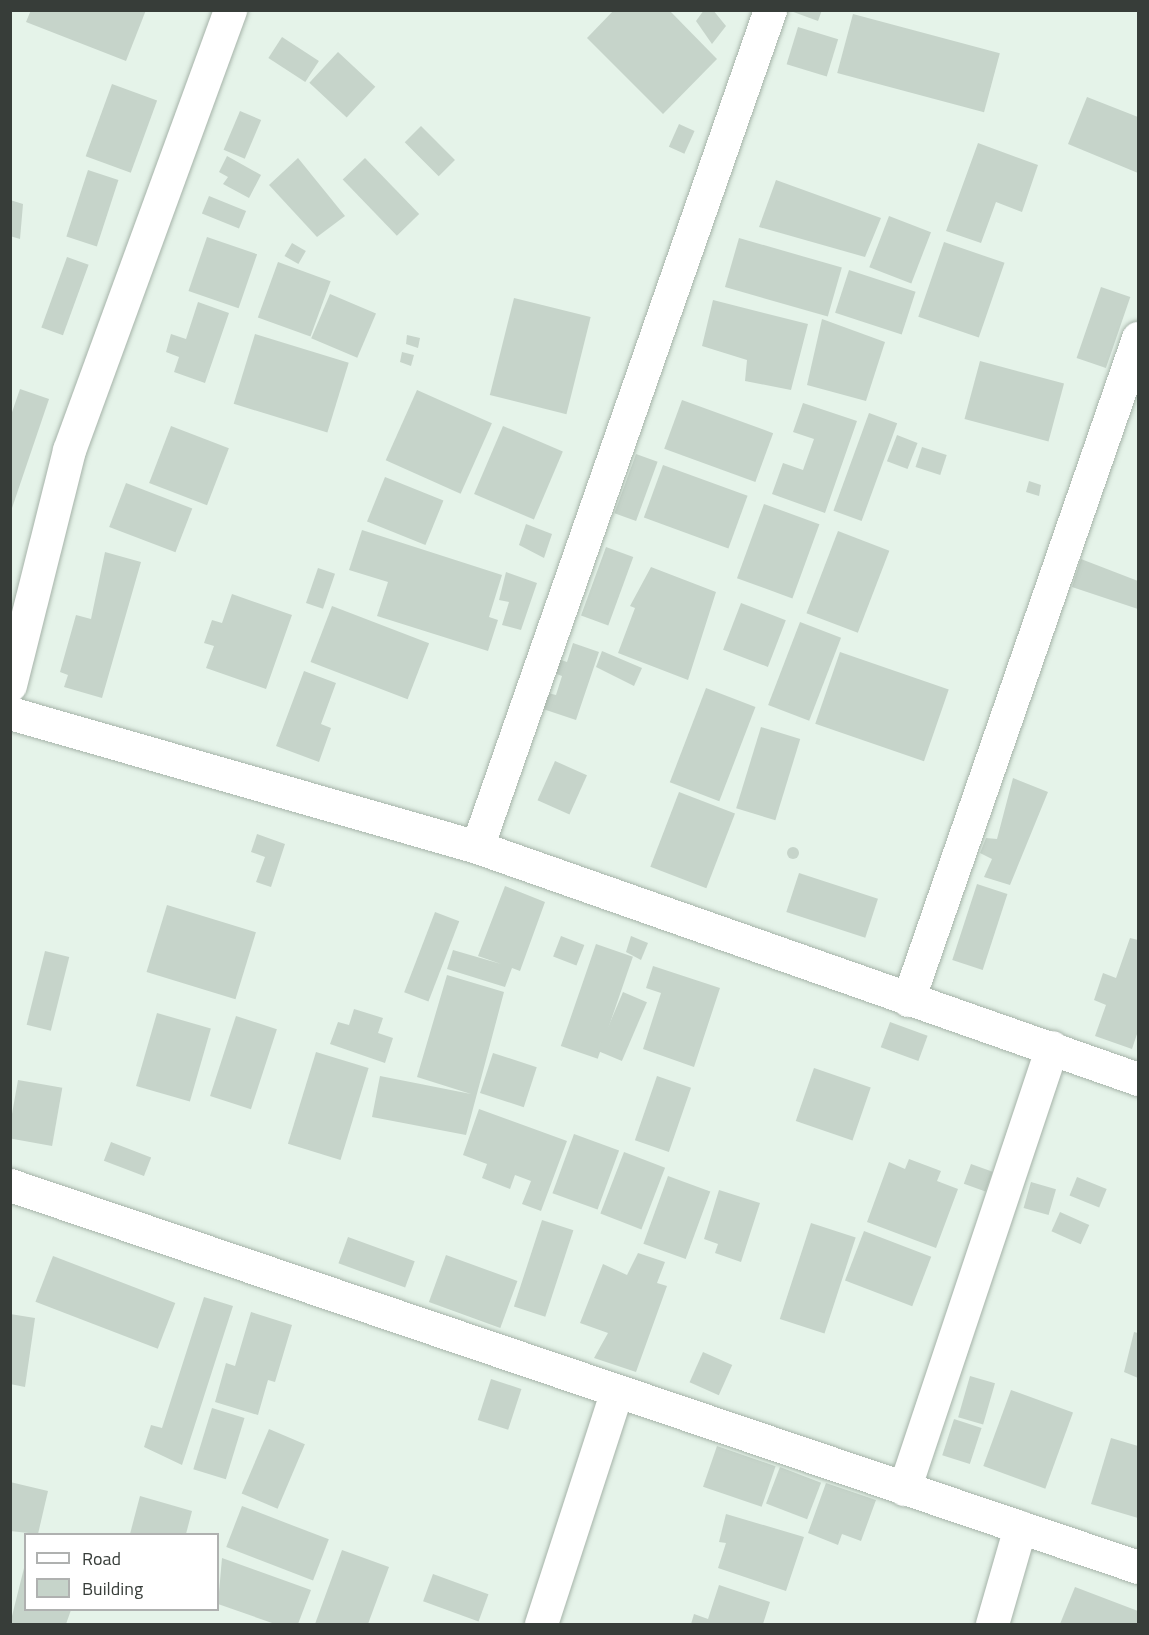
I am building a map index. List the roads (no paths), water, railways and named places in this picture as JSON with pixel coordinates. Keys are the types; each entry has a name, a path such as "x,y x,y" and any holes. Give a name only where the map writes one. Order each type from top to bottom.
{"street":[{"path":"10,685 69,450 230,10"},
{"path":"477,847 770,10"},
{"path":"908,1000 1138,338"},
{"path":"10,713 477,847 1138,1079"},
{"path":"904,1489 1052,1047"},
{"path":"10,1185 616,1393 1138,1567"},
{"path":"541,1624 616,1393"},
{"path":"992,1624 1020,1527"}]}
